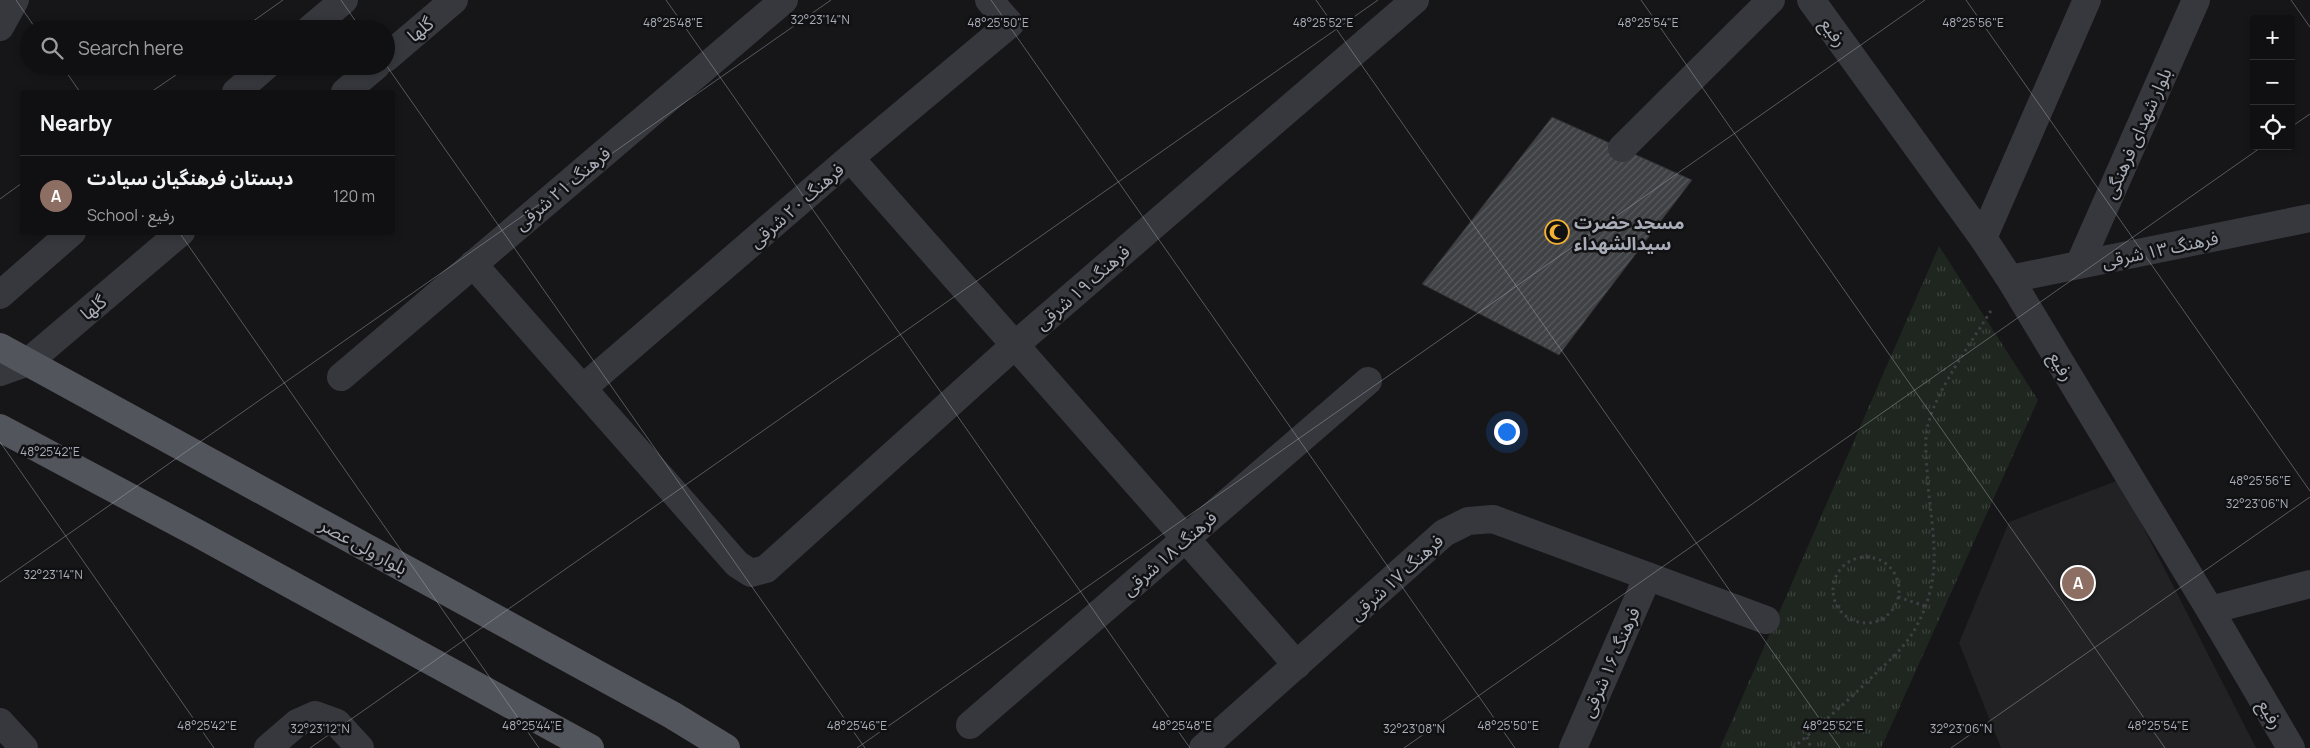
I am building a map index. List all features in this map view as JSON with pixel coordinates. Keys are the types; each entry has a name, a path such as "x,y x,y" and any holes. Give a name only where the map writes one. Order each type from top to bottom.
{"main road":[{"name":"بلوار ولی عصر","path":"0,347 672,715 726,748"},
{"path":"0,428 197,533 590,748"}],"street":[{"path":"0,27 15,0"},
{"path":"321,20 344,0"},
{"name":"فرهنگ ۲۱ شرقی","path":"341,377 784,0"},
{"name":"فرهنگ ۲۰ شرقی","path":"583,388 850,158 1010,24 989,0"},
{"name":"فرهنگ ۱۹ شرقی","path":"583,388 737,564 751,573 766,569 1015,345 1416,0"},
{"path":"1622,148 1770,0"},
{"name":"رفیع","path":"1811,0 1983,238 2010,279 2291,748"},
{"path":"1983,238 2087,0"},
{"name":"بلوار شهدای فرهنگی","path":"2079,265 2196,0"},
{"name":"گلها","path":"395,50 447,2"},
{"path":"238,90 256,75"},
{"path":"348,90 366,75"},
{"path":"850,158 1297,665"},
{"name":"فرهنگ ۱۳ شرقی","path":"2010,279 2310,218"},
{"path":"0,295 69,235"},
{"name":"گلها","path":"0,372 28,362 177,235"},
{"path":"473,264 583,388"},
{"name":"فرهنگ ۱۸ شرقی","path":"970,725 1368,381"},
{"name":"فرهنگ ۱۷ شرقی","path":"1203,748 1444,533 1468,521 1492,519 1766,620"},
{"name":"فرهنگ ۱۶ شرقی","path":"1572,748 1648,576"},
{"path":"2210,610 2310,584"},
{"path":"268,748 297,723 316,715 338,723 360,748"},
{"path":"0,722 24,748"}],"path":[{"path":"1793,748 1891,659 1914,630 1925,606 1935,574 1925,448 1929,422 1939,397 2010,279"},
{"path":"1860,557 1871,557 1881,560 1890,566 1896,575 1899,586 1898,597 1894,608 1886,616 1876,621 1864,622 1853,620 1841,610 1834,597 1836,576 1842,567 1860,557"},
{"path":"1898,597 1925,606"},
{"path":"1807,737 1811,748"}],"shaded area":[{"path":"2119,480 2256,748 2001,748 1959,643 2009,522"}],"green space":[{"path":"1939,246 2038,400 1881,748 1720,748"}],"building":[{"name":"مسجد حضرت سیدالشهداء","path":"1552,117 1692,180 1559,355 1422,284"}],"place":[{"name":"مسجد حضرت سیدالشهداء","path":"1557,232"},
{"name":"دبستان فرهنگیان سیادت","path":"2078,583"}]}
